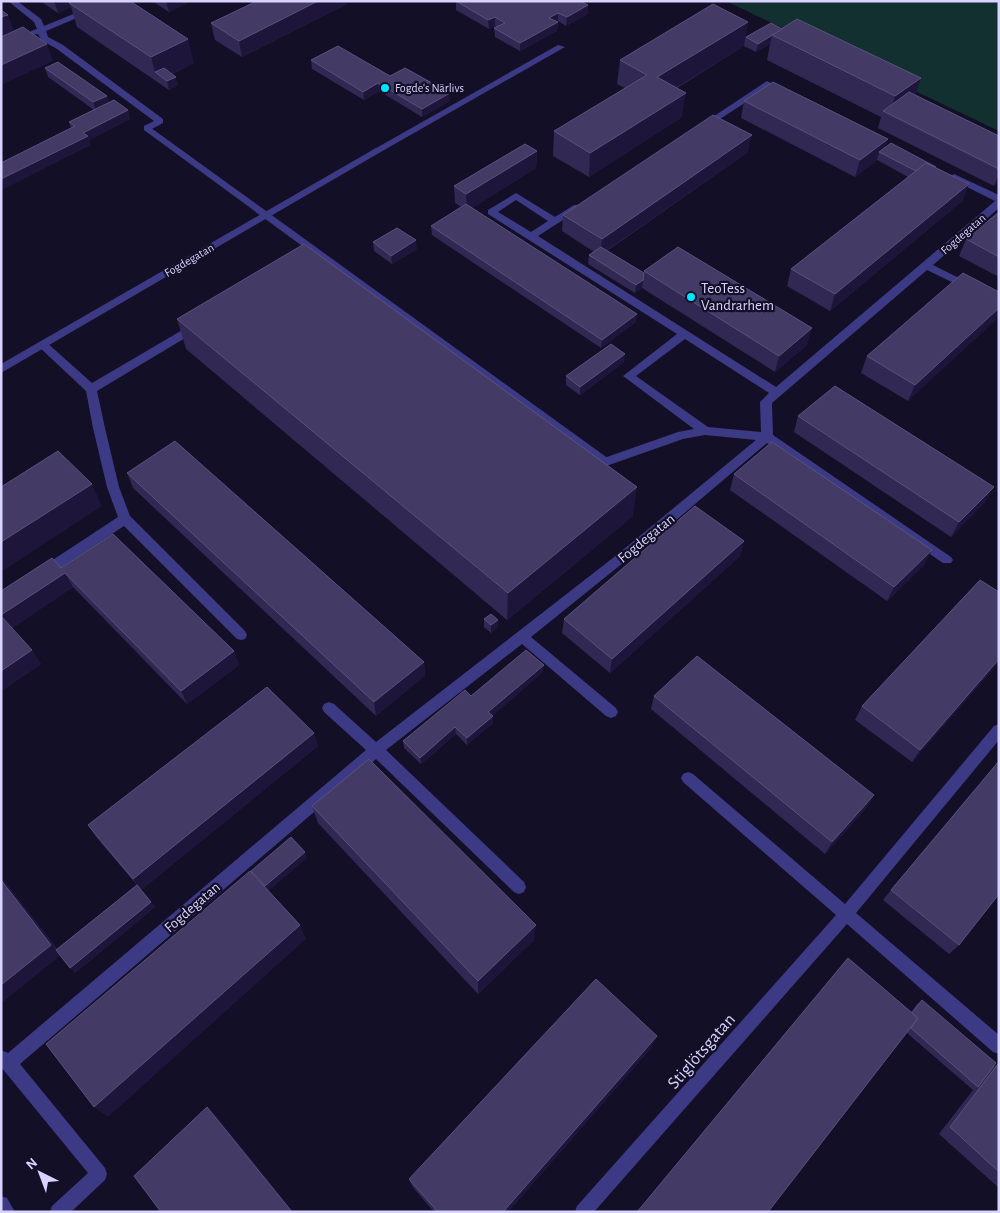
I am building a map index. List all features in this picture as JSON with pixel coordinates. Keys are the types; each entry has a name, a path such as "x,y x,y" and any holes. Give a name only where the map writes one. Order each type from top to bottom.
{"street":[{"path":"12,1 38,21 44,38 160,122 147,128 605,462 682,435 705,432 767,437 947,560"},
{"path":"25,36 113,1"},
{"name":"Fogdegatan","path":"1,369 376,151 561,47"},
{"path":"691,134 767,84 793,97"},
{"name":"Fogdegatan","path":"946,174 999,199"},
{"path":"555,221 516,196 491,212 777,393"},
{"path":"531,236 586,201"},
{"name":"Fogdegatan","path":"58,1212 99,1174 5,1060 376,750 523,637 690,503 767,437 766,402 999,203"},
{"name":"Fogdegatan","path":"927,266 999,302"},
{"path":"90,389 205,320"},
{"path":"684,335 628,376 705,432"},
{"path":"42,345 90,389 113,487 125,519 241,635"},
{"path":"34,579 125,519"},
{"path":"523,637 611,712"},
{"path":"329,708 376,750 519,887"},
{"name":"Stiglötsgatan","path":"583,1212 845,915 999,730"},
{"path":"688,778 999,1046"},
{"path":"1,1204 6,1212"}],"green space":[{"path":"999,1 999,131 728,2"}],"building":[{"path":"73,1 130,1 188,39 151,57 69,3"},
{"path":"257,1 318,1 239,41 211,23"},
{"path":"456,1 580,1 588,5 567,17 558,13 549,18 558,22 520,43 494,28 505,23 495,17 488,20"},
{"path":"713,4 748,22 657,77 686,93 590,153 554,131 647,75 620,60"},
{"path":"1,10 8,15 1,17"},
{"path":"797,19 921,78 895,96 772,35"},
{"path":"771,23 782,29 758,44 746,37"},
{"path":"23,27 47,44 1,65 1,37"},
{"name":"Fogde's Närlivs","path":"338,46 390,76 405,68 450,93 422,109 378,83 363,92 311,60"},
{"path":"58,62 107,96 93,102 45,68"},
{"path":"164,68 176,77 167,81 155,72"},
{"path":"773,82 888,139 860,160 744,101"},
{"path":"909,92 999,136 999,169 883,111"},
{"path":"114,100 128,110 83,133 88,136 1,179 1,163 75,126 69,122"},
{"path":"713,115 752,135 602,239 563,215"},
{"path":"891,143 936,167 926,163 916,171 879,152"},
{"path":"525,144 537,151 466,194 454,186"},
{"path":"926,163 969,184 835,294 791,269"},
{"path":"466,204 637,314 602,340 431,226"},
{"path":"999,212 999,257 966,239"},
{"path":"397,228 416,240 391,256 373,242"},
{"path":"304,244 637,487 508,593 177,319"},
{"path":"601,247 644,273 643,280 636,285 589,255"},
{"path":"678,247 812,328 779,356 644,271"},
{"path":"963,273 999,292 999,308 915,385 867,356"},
{"path":"611,344 625,354 580,387 566,376"},
{"path":"835,386 994,487 959,522 798,416"},
{"path":"175,441 424,662 374,702 127,473"},
{"path":"772,442 932,550 894,587 734,474"},
{"path":"58,451 92,484 1,542 1,487"},
{"path":"695,506 744,541 612,659 564,619"},
{"path":"113,534 234,651 181,691 65,573 1,615 1,591 52,558 61,568"},
{"path":"980,580 999,592 999,659 920,750 862,706"},
{"path":"491,614 498,620 491,625 484,619"},
{"path":"1,616 32,650 1,671"},
{"path":"526,650 544,665 488,712 493,716 467,738 455,727 420,758 403,741 465,690 471,696"},
{"path":"697,656 874,795 832,842 654,696"},
{"path":"267,687 314,733 133,879 88,825"},
{"path":"369,759 536,925 478,981 312,806"},
{"path":"999,761 999,894 959,945 891,890"},
{"path":"291,837 305,852 265,886 251,871"},
{"path":"250,871 300,925 94,1107 46,1044"},
{"path":"1,880 51,945 1,985"},
{"path":"137,885 151,902 70,968 56,950"},
{"path":"848,958 918,1018 768,1212 637,1212"},
{"path":"596,979 657,1036 503,1212 438,1212 409,1179"},
{"path":"922,1000 996,1063 978,1087 911,1028 918,1018 912,1013"},
{"path":"999,1065 999,1172 950,1127"},
{"path":"207,1107 292,1212 161,1212 134,1176"}],"place":[{"name":"Fogde's Närlivs","path":"385,88"},
{"name":"TeoTess Vandrarhem","path":"691,297"}]}
